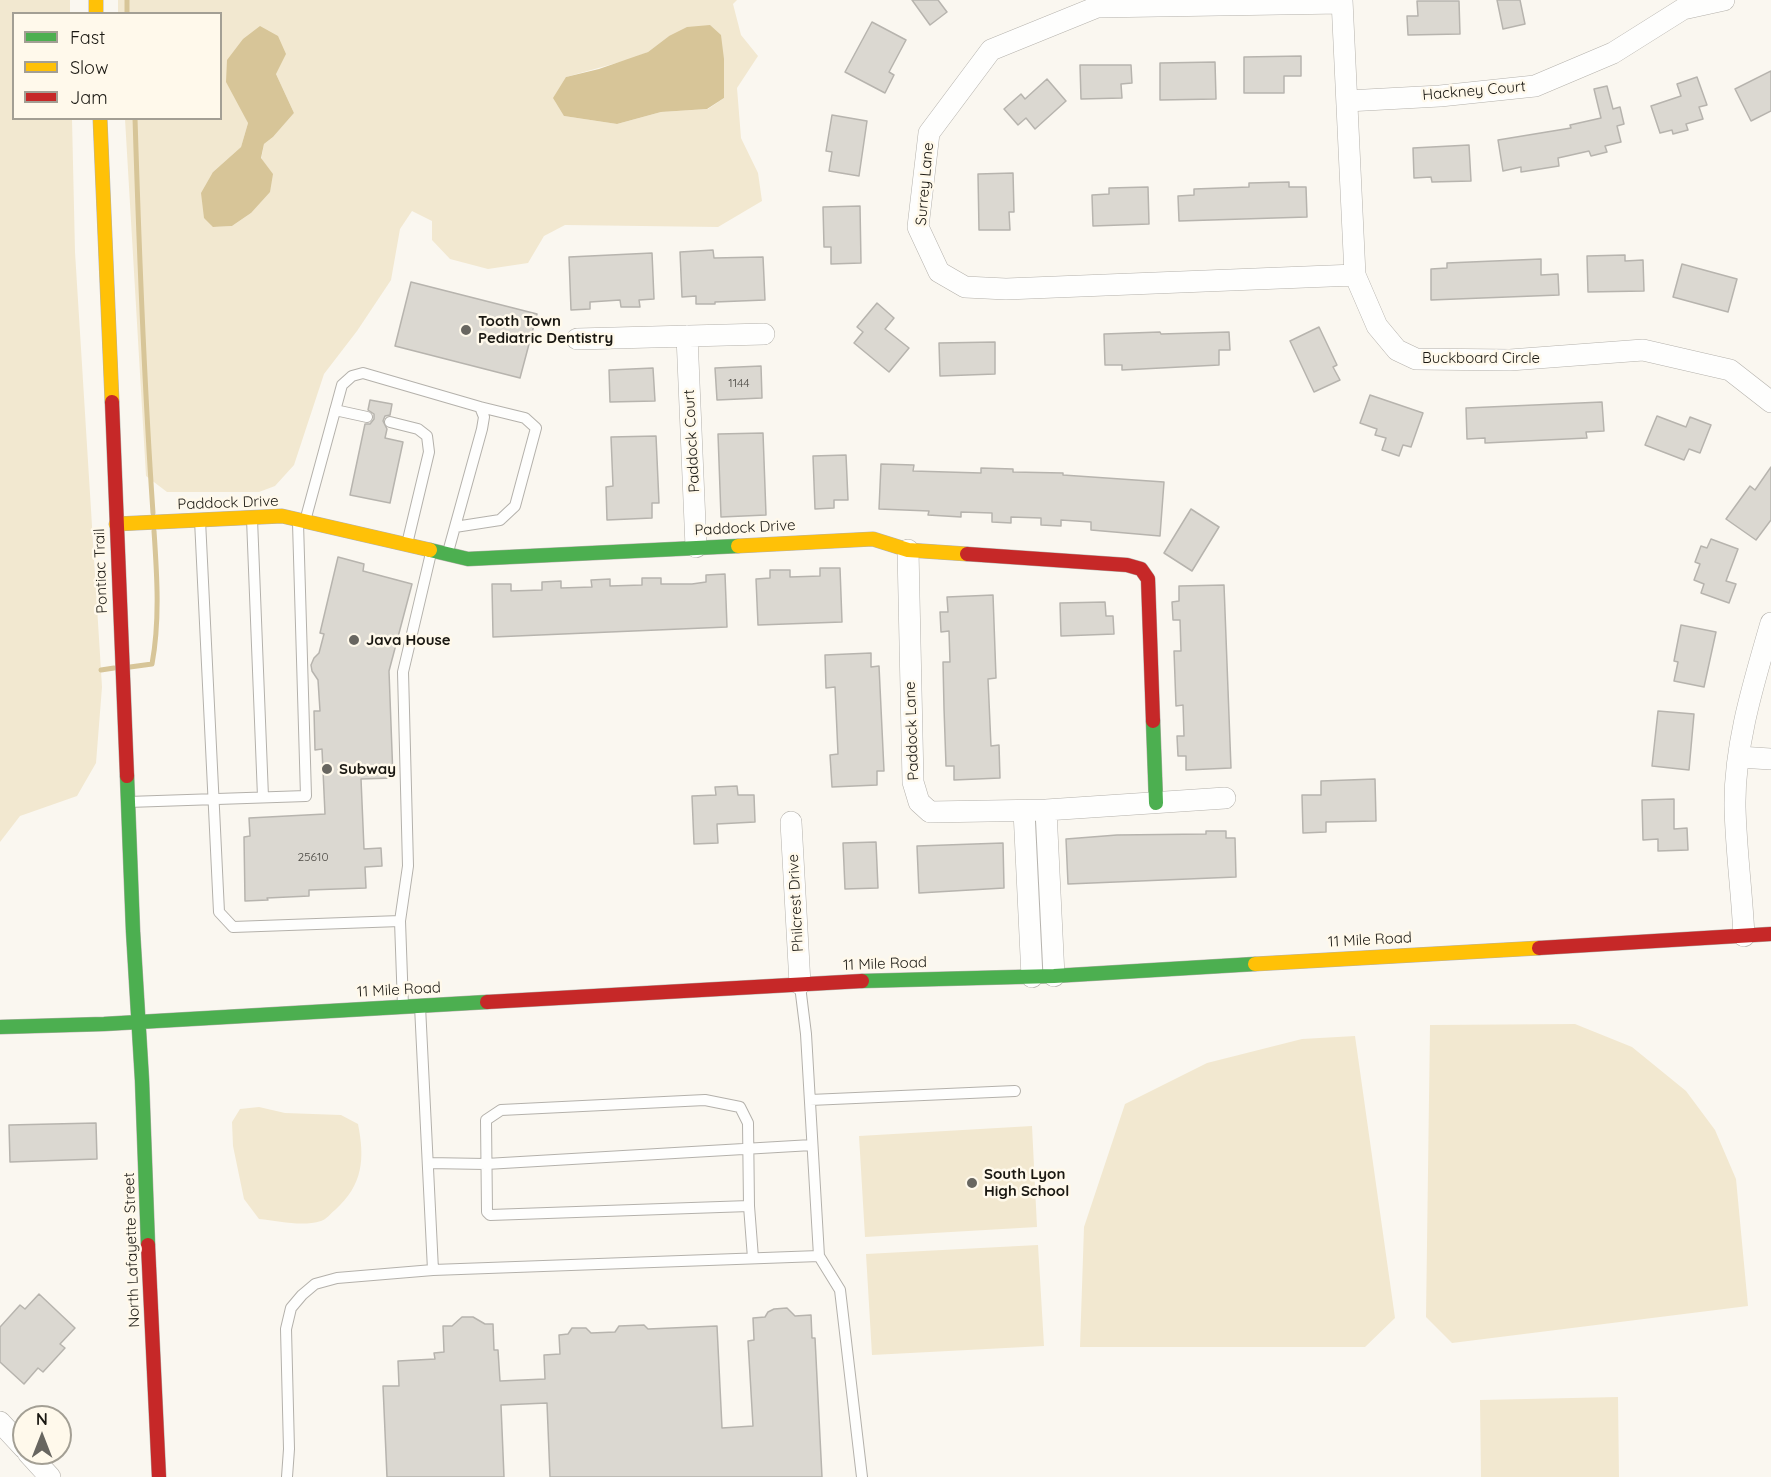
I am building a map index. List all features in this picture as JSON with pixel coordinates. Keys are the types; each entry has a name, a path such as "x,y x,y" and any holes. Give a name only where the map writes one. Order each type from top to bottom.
{"street":[{"name":"Hackney Court","path":"1347,101 1440,96 1535,86 1613,53 1683,9 1724,0"},
{"name":"Buckboard Circle","path":"1342,2 1355,275 1377,326 1397,350 1416,359 1510,360 1643,350 1730,370 1771,402"},
{"name":"Surrey Lane","path":"1342,2 1097,7 991,50 929,133 918,227 939,272 965,287 1006,289 1355,275"},
{"name":"Pontiac Trail","path":"100,120 139,1021"},
{"path":"578,339 764,334"},
{"name":"Paddock Court","path":"687,336 696,547"},
{"name":"Paddock Drive","path":"116,524 282,516 468,559 873,539 908,550 1127,564 1142,568 1148,579 1156,803"},
{"name":"Paddock Lane","path":"908,550 913,782 919,802 930,812 1046,810 1225,798"},
{"path":"1744,936 1735,806 1739,758 1752,685 1771,623"},
{"path":"1739,758 1771,759"},
{"path":"1046,810 1054,976"},
{"path":"1024,811 1032,977"},
{"name":"Philcrest Drive","path":"791,822 800,984"},
{"name":"11 Mile Road","path":"0,1027 800,984 1054,976 1771,934"},
{"name":"North Lafayette Street","path":"139,1021 159,1477"},
{"path":"0,1422 12,1435"},
{"path":"39,1465 50,1477"}],"lane":[{"path":"128,802 306,796 301,520 342,385 351,376 363,373 525,418 536,428 515,506 500,520 455,527"},
{"path":"448,554 482,429 484,417 480,407"},
{"path":"335,410 367,417"},
{"path":"390,422 418,429 427,436 429,452 407,544"},
{"path":"252,518 263,797"},
{"path":"200,520 219,912 233,927 400,921"},
{"path":"403,1006 400,921 408,866 403,672 432,550"},
{"path":"800,984 806,1034 819,1256 840,1290 862,1477"},
{"path":"420,1005 434,1270"},
{"path":"810,1100 1015,1091"},
{"path":"749,1206 490,1215 487,1212 486,1120 501,1110 705,1100 740,1107 748,1123 749,1206 753,1258"},
{"path":"428,1163 486,1164 812,1145"},
{"path":"287,1477 290,1449 286,1329 291,1308 302,1294 315,1284 337,1278 434,1270 819,1256"},
{"path":"861,1464 872,1477"}],"shaded area":[{"path":"0,0 70,0 70,12 12,12 12,120 72,120 75,252 102,687 96,763 77,796 20,816 0,842"},
{"path":"118,0 737,0 733,4 741,35 758,56 737,88 741,138 758,173 762,201 718,227 565,225 544,236 528,263 488,269 450,259 432,240 432,221 412,211 400,229 391,280 357,331 324,374 294,465 275,486 259,492 167,492 146,476 125,120 222,120 222,12 118,12","holes":["669,36 724,59 724,98 708,109 661,112 617,124 564,116 566,77 631,59 648,52","276,74 294,113 264,144 251,213 232,226 213,227 213,172 241,147 248,123 240,104"]},
{"path":"710,25 721,35 724,59 724,98 707,109 661,112 617,124 564,116 553,98 566,77 599,69 648,52 669,36 687,27"},
{"path":"260,26 278,36 286,54 276,74 294,113 264,144 261,158 273,174 270,192 251,213 232,226 213,227 204,218 201,193 213,172 241,147 248,123 226,82 227,60 243,39"},
{"path":"1575,1024 1632,1047 1686,1091 1715,1130 1736,1179 1748,1306 1452,1343 1426,1317 1430,1025"},
{"path":"1355,1036 1395,1318 1365,1347 1080,1347 1084,1227 1125,1104 1207,1063 1302,1039"},
{"path":"259,1107 285,1113 341,1115 358,1124 361,1149 360,1171 344,1201 323,1220 298,1224 259,1219 244,1199 233,1146 232,1122 240,1109"},
{"path":"1032,1126 1037,1227 865,1237 859,1136"},
{"path":"1038,1245 1044,1346 872,1355 866,1254"},
{"path":"1618,1397 1619,1477 1481,1477 1480,1400"}],"building":[{"path":"912,0 938,0 947,12 930,25"},
{"path":"1497,0 1520,0 1525,24 1503,29"},
{"path":"1417,1 1459,1 1460,34 1408,35 1407,16 1418,16"},
{"path":"872,22 906,40 889,72 894,75 885,93 845,72"},
{"path":"1301,56 1301,76 1284,76 1284,93 1244,93 1244,57"},
{"path":"1215,62 1216,99 1160,100 1160,63"},
{"path":"1080,65 1131,65 1132,83 1121,84 1122,98 1081,99"},
{"path":"1771,71 1771,111 1751,121 1735,89"},
{"path":"1697,77 1707,105 1699,107 1703,119 1686,124 1688,130 1673,134 1672,130 1660,133 1651,106 1681,96 1677,84"},
{"path":"1047,79 1066,101 1035,129 1026,118 1018,125 1004,109 1021,94 1025,99"},
{"path":"1607,86 1613,109 1620,107 1624,124 1617,126 1621,142 1605,146 1607,152 1591,156 1589,151 1558,158 1559,166 1521,172 1521,167 1503,171 1498,140 1571,128 1570,125 1601,118 1594,89"},
{"path":"832,115 867,121 859,176 829,171 832,152 826,151"},
{"path":"1469,145 1471,181 1432,182 1431,177 1414,178 1413,148"},
{"path":"1013,173 1014,212 1009,212 1010,230 979,230 978,174"},
{"path":"1289,182 1289,187 1306,187 1307,217 1179,221 1178,196 1194,195 1194,189 1249,187 1249,183"},
{"path":"1148,187 1149,224 1093,226 1092,195 1109,194 1109,188"},
{"path":"860,206 861,263 831,264 831,247 824,247 823,207"},
{"path":"713,250 714,258 763,257 765,300 696,304 696,296 682,297 680,252"},
{"path":"652,253 654,299 639,300 640,307 621,307 620,300 590,302 590,309 571,310 569,257"},
{"path":"1625,255 1625,261 1643,260 1644,291 1588,292 1587,256"},
{"path":"1541,259 1541,275 1558,274 1559,295 1431,300 1431,269 1447,268 1447,263"},
{"path":"1682,264 1737,279 1728,312 1673,297"},
{"name":"Tooth Town Pediatric Dentistry","path":"411,282 537,314 520,378 395,346"},
{"path":"877,303 894,318 885,329 909,348 889,372 854,343 863,332 857,327"},
{"path":"1319,327 1337,365 1333,367 1340,380 1314,392 1290,341"},
{"path":"1160,332 1161,334 1229,332 1230,350 1219,350 1219,365 1122,370 1122,365 1105,365 1104,334"},
{"path":"995,342 995,374 940,376 939,343"},
{"path":"761,366 762,398 717,400 715,368"},
{"path":"653,368 655,401 610,402 609,370"},
{"path":"1370,395 1423,413 1411,447 1403,445 1399,456 1382,450 1386,438 1375,435 1377,429 1360,423"},
{"path":"370,400 392,404 390,415 385,416 383,421 387,429 385,438 403,442 390,503 350,495 365,424 370,424 374,419 374,414 368,410"},
{"path":"1602,402 1604,431 1586,432 1587,438 1485,443 1485,438 1467,439 1466,408"},
{"path":"1657,416 1686,427 1690,417 1711,425 1700,453 1689,449 1684,460 1645,445"},
{"path":"763,433 766,515 721,517 718,434"},
{"path":"656,436 659,503 652,503 652,518 607,520 606,487 613,486 611,437"},
{"path":"846,455 848,500 834,500 834,508 815,509 813,456"},
{"path":"881,464 914,465 913,471 981,473 981,468 1013,469 1013,472 1063,473 1063,475 1164,482 1160,536 1091,530 1091,522 1061,520 1061,526 1041,525 1041,518 1011,517 1011,523 992,522 992,513 961,512 961,517 928,515 929,511 879,509"},
{"path":"1771,467 1771,520 1756,540 1726,519 1750,486 1755,490"},
{"path":"1191,509 1219,527 1192,571 1164,553"},
{"path":"1711,539 1738,549 1726,581 1736,584 1729,603 1701,593 1704,584 1694,580 1700,564 1695,562 1701,546 1707,548"},
{"path":"338,557 364,564 363,571 412,584 389,671 393,778 361,779 364,849 381,848 382,866 365,867 366,888 309,890 309,896 245,901 244,837 250,836 249,818 325,814 322,749 315,750 314,711 320,711 318,680 311,665 319,653 324,634 320,633"},
{"path":"820,568 840,568 842,622 758,625 756,579 770,578 770,570 790,570 790,577 820,576"},
{"path":"725,574 727,627 493,637 492,584 511,584 511,591 542,590 542,582 561,581 561,588 592,587 591,580 610,579 610,586 642,585 642,578 661,578 661,584 692,584 706,582 706,575"},
{"path":"1224,585 1231,768 1186,770 1186,756 1178,756 1177,736 1184,736 1183,705 1176,706 1174,651 1181,651 1180,620 1173,620 1172,602 1179,601 1179,586"},
{"path":"993,595 996,678 988,679 991,746 999,745 1000,778 954,780 954,766 946,766 944,708 943,662 950,662 949,631 941,632 940,612 948,612 947,597"},
{"path":"1105,602 1106,616 1113,616 1114,634 1061,636 1060,603"},
{"path":"1681,625 1716,632 1704,687 1674,681 1678,662 1674,661"},
{"path":"871,653 871,667 879,666 884,771 877,771 877,785 832,787 830,755 838,754 835,687 826,688 825,655"},
{"path":"1658,711 1694,714 1689,770 1652,766"},
{"path":"1375,779 1376,821 1326,822 1326,832 1303,833 1302,795 1321,795 1321,781"},
{"path":"737,786 738,795 754,795 755,822 717,824 718,843 694,844 692,796 716,795 715,787"},
{"path":"1674,799 1674,829 1687,828 1688,850 1658,851 1658,839 1643,840 1642,800"},
{"path":"1206,831 1226,831 1226,838 1235,838 1236,877 1068,884 1066,839 1117,835 1206,834"},
{"path":"876,842 878,888 845,889 843,843"},
{"path":"1003,843 1004,888 919,893 917,846"},
{"path":"96,1123 97,1159 10,1162 9,1125"},
{"path":"39,1294 75,1328 60,1344 65,1348 43,1372 38,1368 24,1384 0,1362 0,1327 20,1305 25,1309"},
{"path":"787,1308 795,1316 811,1315 812,1338 815,1338 822,1477 550,1477 547,1403 501,1405 504,1477 387,1477 383,1386 399,1386 398,1361 435,1359 434,1353 444,1352 443,1326 452,1326 462,1317 473,1317 485,1324 493,1324 494,1350 498,1350 500,1381 545,1379 544,1355 560,1354 559,1335 568,1334 572,1328 586,1328 591,1333 615,1332 619,1326 644,1325 648,1329 717,1326 722,1428 753,1426 748,1341 754,1340 753,1318 765,1317 774,1309"}],"waterway":[{"path":"127,0 127,12"},
{"path":"135,120 142,316 153,513"},
{"path":"130,667 152,664 155,648 157,581 154,531"},
{"path":"101,670 114,668"}],"traffic: fast":[{"path":"430,550 468,559 738,546"},
{"path":"1153,721 1156,803"},
{"path":"127,776 148,1245"},
{"path":"862,981 1054,976 1255,964"},
{"path":"0,1027 104,1024 487,1002"}],"traffic: slow":[{"path":"96,0 96,12"},
{"path":"100,120 112,402"},
{"path":"116,524 282,516 430,550"},
{"path":"738,546 873,539 908,550 967,554"},
{"path":"1255,964 1539,948"}],"traffic: jam":[{"path":"112,402 127,776"},
{"path":"967,554 1127,565 1141,569 1148,579 1153,721"},
{"path":"1539,948 1771,934"},
{"path":"487,1002 862,981"},
{"path":"148,1245 159,1477"}],"place":[{"name":"Tooth Town Pediatric Dentistry","path":"466,330"},
{"name":"Java House","path":"354,640"},
{"name":"Subway","path":"327,769"},
{"name":"South Lyon High School","path":"972,1183"}]}
